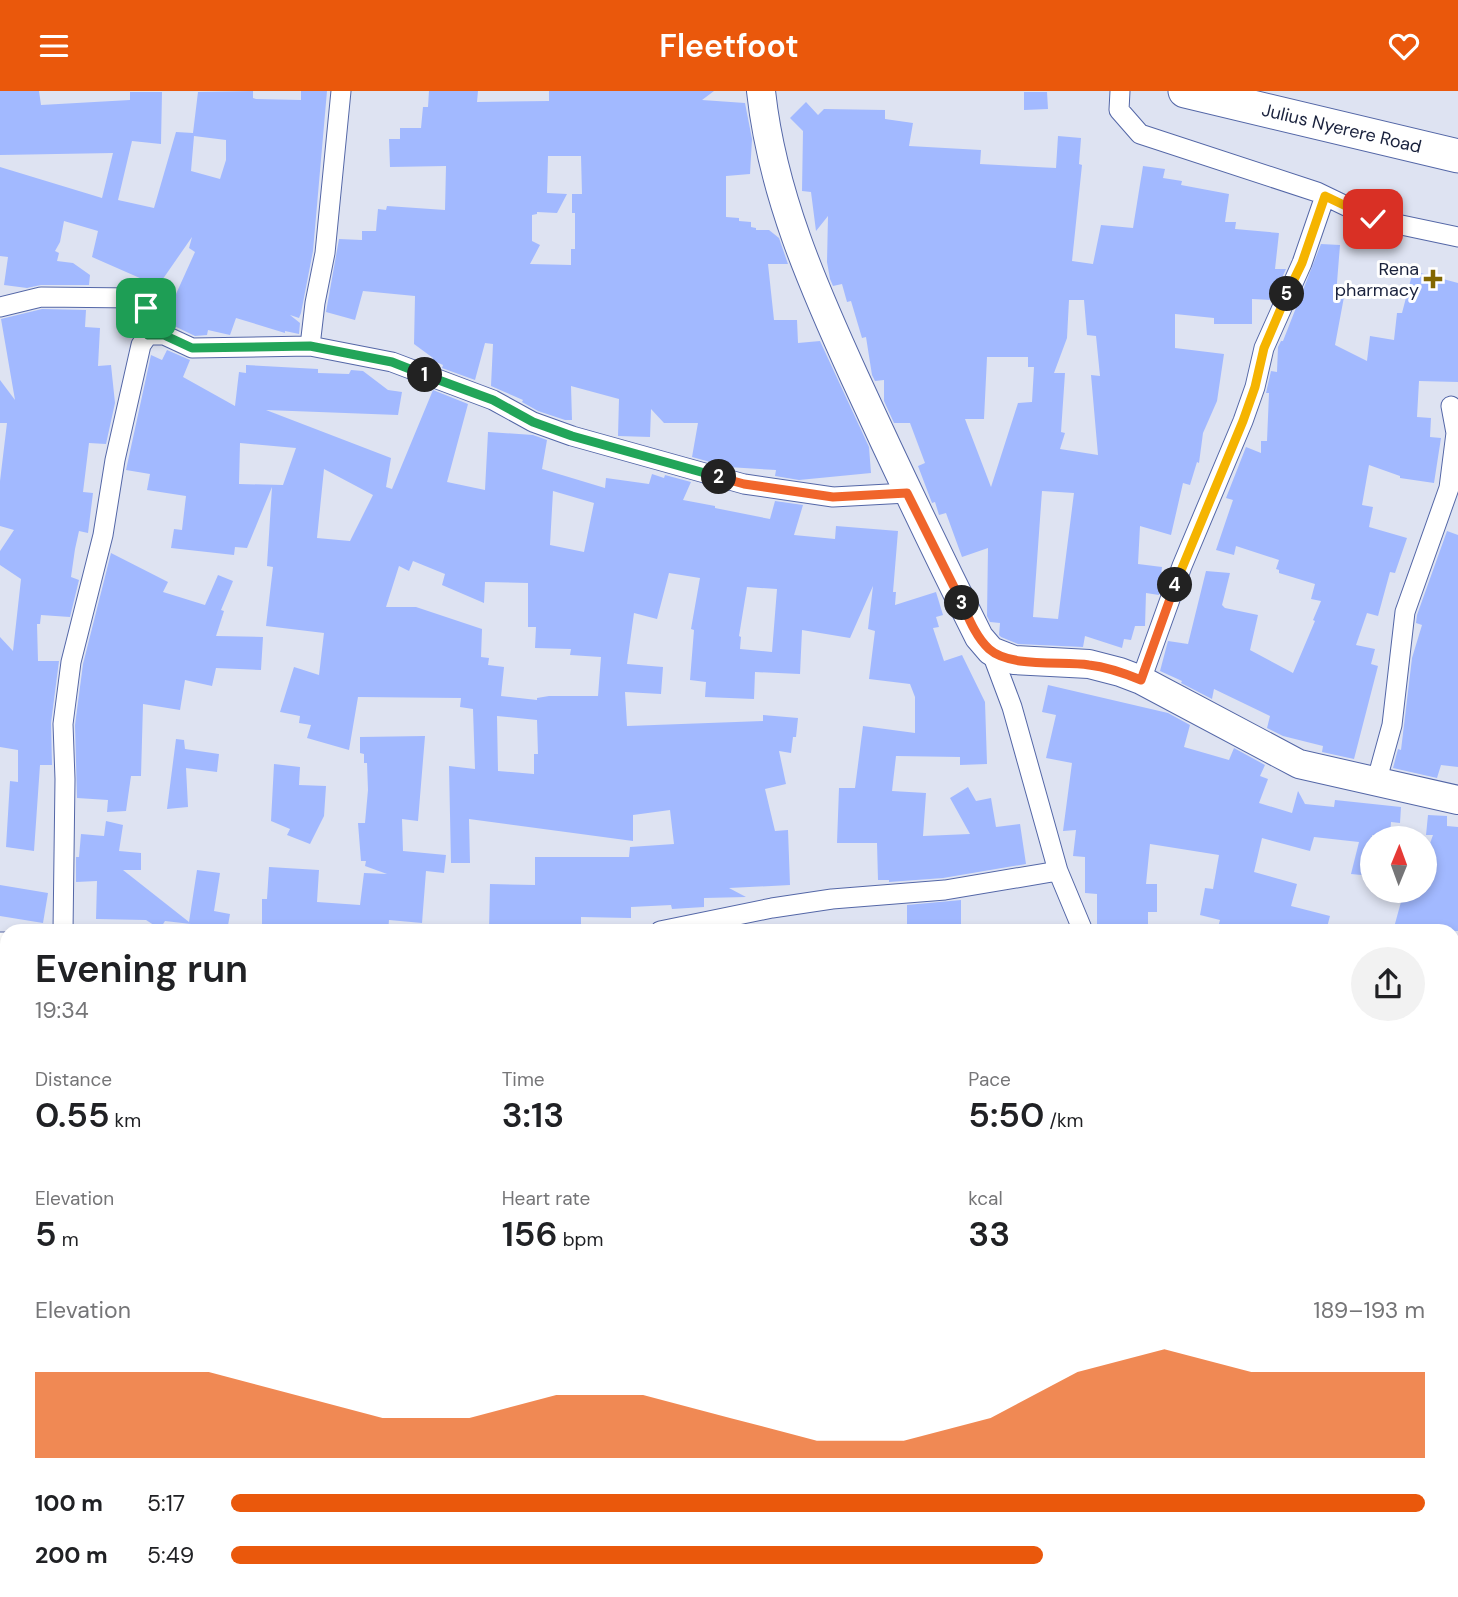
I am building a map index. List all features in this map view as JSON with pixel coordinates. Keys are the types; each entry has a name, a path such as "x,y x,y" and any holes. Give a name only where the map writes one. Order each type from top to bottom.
{"highway":[{"name":"Julius Nyerere Road","path":"1185,91 1458,156"}],"main road":[{"path":"761,91 765,125 783,200 817,293 907,493 979,637 990,651 1014,660 1089,664 1120,671 1299,764 1458,800"}],"street":[{"path":"310,346 325,253 341,91"},
{"path":"1120,91 1119,110 1140,134 1325,196 1373,219 1458,237"},
{"path":"1141,680 1182,566 1243,421 1255,387 1264,348 1302,263 1325,196"},
{"path":"0,307 41,297 135,298 143,302 151,316 148,335 141,345 115,460 103,535 71,662 63,724 64,924"},
{"path":"148,335 164,335 192,348 310,346 392,362 493,400 533,422 572,436 744,484 833,497 907,493"},
{"path":"1376,783 1392,725 1405,612 1449,488 1456,433 1451,406"},
{"path":"990,651 1013,707 1058,871 1080,924"},
{"path":"694,924 832,899 945,890 1058,871"}],"building":[{"path":"0,91 39,91 41,105 130,100 130,92 162,92 161,144 132,141 118,200 154,208 176,132 193,133 198,92 253,91 253,98 256,99 301,100 301,91 327,91 313,251 301,313 299,318 290,315 300,323 299,334 285,333 236,318 230,335 208,330 207,335 195,336 168,323 176,294 195,252 189,248 192,237 158,286 92,257 98,231 64,221 60,242 55,251 59,253 57,261 73,263 90,275 89,285 41,285 27,288 4,285 8,257 0,256 0,167 102,198 113,153 0,155","holes":["194,136 226,140 226,160 220,179 191,171"]},
{"path":"429,91 478,91 477,102 549,101 549,91 714,91 702,100 745,103 752,139 750,174 726,176 726,217 751,222 751,227 756,230 769,230 779,238 788,264 768,264 774,320 797,320 798,343 820,341 869,447 871,473 799,480 775,476 776,470 728,467 692,457 698,423 664,423 651,409 650,437 618,436 619,399 571,386 572,420 538,411 522,402 523,400 491,386 493,344 485,343 475,380 442,368 443,365 432,360 433,358 414,344 415,296 363,291 355,320 326,312 339,239 362,240 362,231 376,231 378,209 386,210 387,206 445,210 446,166 390,167 389,139 400,139 400,128 421,128 423,107 428,107","holes":["548,156 581,156 582,194 572,194 575,249 571,249 571,265 530,264 540,245 532,241 532,215 537,212 557,213 567,194 547,193"]},
{"path":"1024,92 1047,92 1048,109 1024,110"},
{"path":"806,102 818,115 824,109 885,110 885,119 913,123 909,146 981,150 980,164 1056,168 1058,136 1081,138 1079,164 1082,165 1072,261 1093,264 1101,225 1133,228 1143,166 1165,169 1163,178 1182,181 1181,185 1229,194 1225,222 1236,222 1235,229 1279,233 1275,269 1286,269 1272,300 1252,299 1252,324 1214,324 1214,318 1175,314 1175,348 1224,354 1217,401 1203,433 1199,463 1197,462 1190,485 1183,483 1171,535 1140,526 1138,564 1162,567 1159,595 1146,593 1145,626 1135,626 1131,640 1124,639 1122,648 1085,636 1083,647 1018,644 999,635 1000,623 990,622 987,616 988,548 962,557 946,513 939,515 935,502 932,503 918,466 925,463 910,423 894,423 884,401 884,380 875,381 872,375 866,337 862,338 851,301 847,302 842,284 833,286 830,279 827,262 828,216 816,231 811,192 802,191 803,131 790,118","holes":["1069,300 1084,300 1087,335 1096,336 1100,376 1091,375 1098,455 1060,449 1065,433 1061,432 1065,373 1054,373 1067,338","987,357 1028,357 1028,367 1034,367 1032,402 1018,403 991,487 965,419 984,419","1042,491 1074,493 1058,619 1033,617"]},
{"path":"1321,244 1340,245 1336,295 1344,297 1335,345 1367,361 1370,336 1394,340 1397,313 1402,313 1413,271 1458,283 1458,382 1419,381 1417,417 1431,418 1430,437 1441,438 1434,483 1400,478 1369,465 1362,505 1373,507 1369,527 1407,538 1395,573 1390,572 1378,616 1367,613 1356,645 1375,649 1371,664 1378,666 1354,759 1322,752 1323,746 1283,736 1267,728 1270,716 1214,689 1212,699 1160,671 1168,641 1188,644 1206,571 1230,573 1222,605 1225,608 1258,615 1250,650 1293,673 1315,621 1313,620 1321,601 1311,599 1315,584 1279,573 1276,569 1279,560 1236,546 1234,555 1216,550 1233,500 1226,498 1246,447 1261,453 1261,441 1267,441 1269,393 1266,393 1271,371 1277,372 1278,347 1283,341"},
{"path":"42,309 86,310 85,327 100,328 98,366 111,365 115,403 106,444 89,443 83,492 93,493 88,533 79,531 75,549 71,577 79,580 70,617 41,615 40,624 37,624 38,661 59,661 51,723 52,765 40,765 34,851 6,847 10,781 18,782 18,750 0,747 0,637 13,651 21,579 0,565 0,551 14,530 0,526 0,481 7,423 0,423 0,380 15,400 1,319"},
{"path":"167,350 190,360 183,377 235,406 239,372 246,373 246,365 318,369 318,373 349,374 351,370 363,371 388,390 402,392 398,415 266,410 391,458 386,487 392,489 433,390 468,404 447,482 485,490 488,432 533,435 547,440 542,469 605,488 606,478 649,484 652,474 664,478 665,475 691,482 683,500 715,508 770,519 775,501 803,505 794,535 835,539 836,526 898,531 893,592 896,592 895,605 936,592 943,615 936,617 939,627 933,628 944,661 962,655 985,702 987,764 960,765 960,757 896,756 892,791 926,793 923,836 970,834 950,798 968,787 976,801 991,798 996,827 1020,824 1026,864 943,878 889,882 878,880 877,843 837,843 839,788 855,788 863,726 915,733 915,697 910,684 869,679 875,631 868,629 873,586 850,638 802,630 800,674 755,672 754,699 705,697 706,682 690,680 694,630 691,629 700,578 669,573 657,619 634,613 627,664 663,667 661,694 625,692 627,726 763,721 763,715 798,718 791,753 779,751 786,784 765,789 775,831 788,830 790,885 729,888 746,897 704,898 704,907 631,907 631,918 581,917 581,924 489,924 490,884 535,885 535,857 629,857 630,847 674,844 670,810 633,815 633,841 469,819 470,863 451,863 449,766 475,769 473,709 460,707 461,698 358,697 349,750 307,738 311,725 299,723 300,716 280,712 294,667 319,675 324,633 266,626 273,567 267,566 272,487 247,548 235,547 234,555 171,548 174,529 182,530 186,496 147,490 150,474 126,470 151,355 162,360","holes":["240,443 296,448 283,485 239,484","324,469 373,495 350,541 317,538","553,491 594,503 584,552 550,545","413,561 445,574 442,585 484,603 485,582 528,583 528,627 536,627 535,648 571,649 570,655 601,657 598,696 549,696 537,700 501,696 504,667 488,665 489,658 481,657 482,629 416,607 386,607 399,566 409,571","747,587 777,589 772,652 740,649 739,636","497,716 537,720 538,754 534,754 534,774 498,771"]},
{"path":"1447,531 1458,535 1458,767 1441,765 1437,778 1393,768 1398,749 1401,750 1412,658 1422,625 1416,623 1417,615"},
{"path":"111,553 168,582 163,592 205,605 218,575 233,581 221,610 224,611 216,636 263,637 261,670 216,668 212,686 185,680 180,710 143,704 141,776 131,776 126,811 107,812 108,800 77,798 75,725 83,664"},
{"path":"1048,685 1168,713 1190,725 1184,747 1229,760 1234,748 1265,765 1260,776 1268,779 1259,803 1292,813 1298,791 1305,804 1334,807 1335,800 1401,807 1400,823 1391,822 1391,826 1360,826 1360,875 1351,874 1359,842 1314,837 1310,851 1262,838 1254,872 1297,884 1291,906 1330,916 1328,924 1219,924 1220,920 1200,915 1205,888 1213,889 1219,855 1150,844 1146,884 1157,884 1157,912 1148,912 1148,924 1097,924 1097,894 1085,893 1085,857 1073,856 1076,830 1063,831 1072,763 1046,758 1056,715 1042,712"},
{"path":"425,736 418,821 402,819 403,851 446,855 444,873 426,871 422,923 389,920 389,924 262,924 262,899 267,899 269,867 319,870 317,902 360,905 364,873 387,874 365,866 366,861 361,861 358,823 365,823 368,790 367,763 364,763 364,754 360,753 360,737"},
{"path":"176,739 184,740 185,749 219,754 217,772 186,768 188,807 167,809"},
{"path":"274,764 300,767 299,785 326,786 324,816 310,844 287,835 290,829 271,821"},
{"path":"1428,815 1447,816 1447,826 1458,827 1458,924 1395,924 1401,903 1437,903 1437,826 1427,826"},
{"path":"106,821 123,825 119,851 141,853 141,870 123,870 189,922 197,870 220,873 214,911 230,914 228,924 165,921 163,924 152,924 146,920 96,919 97,881 76,882 76,857 79,857 81,834 104,836"},
{"path":"0,885 48,893 43,923 0,916"},
{"path":"961,900 961,924 907,924 907,905"}],"place":[{"name":"Rena pharmacy","path":"1433,279"}],"route":[{"path":"146,308 151,316 148,335 164,335 192,348 310,346 392,362 493,400 533,422 572,436 744,484 833,497 907,493 979,637 990,651 1014,660 1089,664 1120,671 1141,680 1182,566 1243,421 1255,387 1264,348 1302,263 1325,196 1373,219"}]}
